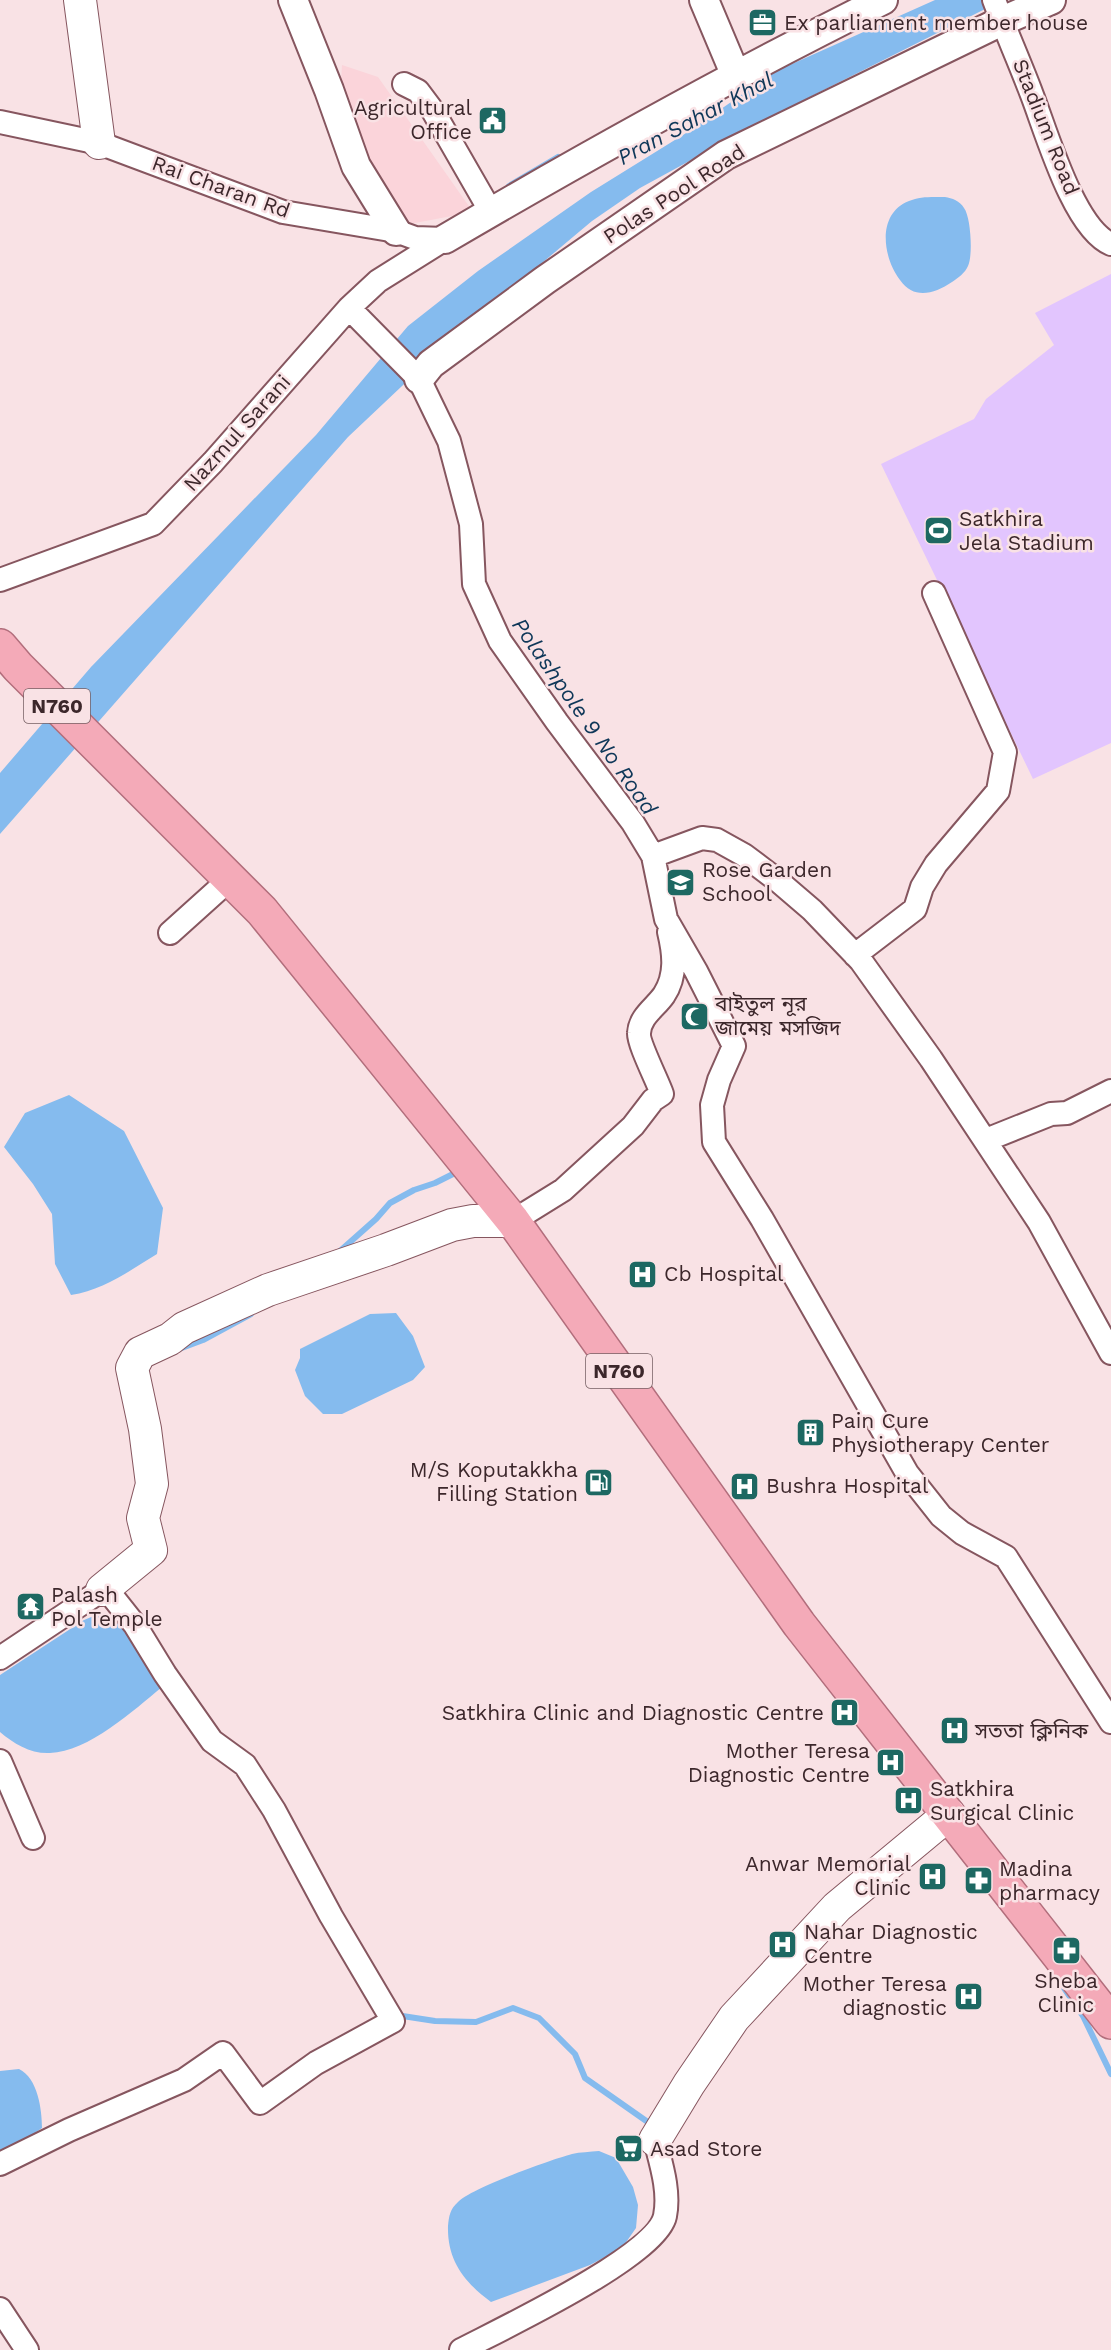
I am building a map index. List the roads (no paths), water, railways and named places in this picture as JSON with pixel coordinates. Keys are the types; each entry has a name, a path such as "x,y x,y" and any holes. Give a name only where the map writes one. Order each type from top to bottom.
{"highway":[{"name":"N760","path":"9,656 270,920 513,1221 799,1624 1111,2022"}],"main road":[{"path":"80,0 99,142"},
{"path":"102,1590 151,1550 143,1518 152,1484 145,1429 132,1368 140,1353 171,1339 184,1328 268,1290 315,1272 386,1250 452,1225 473,1221 513,1221"},
{"path":"655,2140 689,2084 734,2018 837,1907 949,1814"}],"street":[{"path":"293,0 356,166 396,231"},
{"path":"704,0 736,76"},
{"path":"445,239 782,50 883,0"},
{"name":"Polas Pool Road","path":"419,379 431,364 545,280 726,155 998,11 1051,0"},
{"name":"Stadium Road","path":"998,11 1063,179 1089,224 1106,242 1111,244"},
{"path":"404,84 418,91 433,111 491,212"},
{"name":"Rai Charan Rd","path":"0,122 99,142 283,212 396,231 415,238 445,239"},
{"name":"Nazmul Sarani","path":"0,580 153,524 213,462 348,308 378,281 445,239"},
{"path":"348,308 419,379 449,441 471,524 474,584 500,641 633,823 653,856 674,952 673,974 665,994 643,1019 639,1035 662,1094 653,1100 633,1126 563,1190 513,1221"},
{"path":"855,955 915,909 922,887 936,864 998,791 1005,752 934,593"},
{"path":"653,856 702,838 717,840 744,855 777,880 812,910 855,955 899,1013 1039,1222 1111,1353"},
{"path":"170,933 230,879"},
{"path":"666,919 696,971 734,1046 719,1080 712,1105 714,1142 762,1219 907,1473 940,1516 962,1533 1006,1557 1111,1722"},
{"path":"986,1140 1051,1114 1068,1113 1111,1091"},
{"path":"0,1658 102,1590 112,1596 135,1624 165,1674 212,1741 245,1765 274,1810 393,2021 316,2063 260,2103 223,2053 184,2080 69,2130 0,2164"},
{"path":"0,1761 33,1838"},
{"path":"460,2350 558,2299 636,2252 656,2233 665,2218 667,2190 655,2140"},
{"path":"0,2309 18,2347"}],"water":[{"path":"935,0 1003,0 772,116 640,188 592,221 455,336 348,437 0,834 0,773 91,667 316,435 408,326 478,271 591,192 691,130 774,72"},
{"path":"945,197 958,202 966,213 970,237 970,261 967,269 957,279 938,290 918,293 906,286 894,271 887,249 887,226 898,207 913,199"},
{"path":"69,1095 124,1131 163,1208 157,1254 105,1284 71,1295 55,1264 52,1214 33,1184 4,1147 25,1113"},
{"path":"396,1313 413,1336 425,1367 413,1380 342,1414 323,1414 305,1396 295,1370 300,1358 300,1349 370,1314"},
{"path":"101,1613 116,1617 153,1667 162,1687 95,1738 65,1751 36,1752 17,1744 0,1732 0,1675 84,1620"},
{"path":"19,2069 31,2079 35,2087 40,2104 42,2128 0,2154 0,2071"},
{"path":"599,2151 616,2158 633,2187 638,2205 636,2228 622,2248 590,2265 491,2302 465,2278 454,2260 448,2238 449,2216 453,2207 466,2196 512,2175 572,2154"}],"waterway":[{"path":"509,186 558,157"},
{"path":"340,1251 376,1219 390,1203 459,1171"},
{"path":"179,1349 203,1340 251,1314"},
{"path":"1064,1988 1083,2016 1111,2074"},
{"path":"396,2015 435,2021 476,2022 513,2008 539,2018 575,2054 585,2078 652,2125"}],"place":[{"name":"Ex parliament member house","path":"763,23"},
{"name":"Agricultural Office","path":"493,120"},
{"name":"Satkhira Jela Stadium","path":"938,531"},
{"name":"Rose Garden School","path":"681,882"},
{"name":"বাইতুল নূর জামেয় মসজিদ","path":"694,1016"},
{"name":"Cb Hospital","path":"643,1274"},
{"name":"Pain Cure Physiotherapy Center","path":"810,1433"},
{"name":"M/S Koputakkha Filling Station","path":"599,1482"},
{"name":"Bushra Hospital","path":"745,1486"},
{"name":"Palash Pol Temple","path":"30,1607"},
{"name":"Satkhira Clinic and Diagnostic Centre","path":"845,1713"},
{"name":"সততা ক্লিনিক","path":"954,1731"},
{"name":"Mother Teresa Diagnostic Centre","path":"891,1763"},
{"name":"Satkhira Surgical Clinic","path":"909,1801"},
{"name":"Anwar Memorial Clinic","path":"932,1876"},
{"name":"Madina pharmacy","path":"978,1881"},
{"name":"Nahar Diagnostic Centre","path":"783,1944"},
{"name":"Sheba Clinic","path":"1066,1950"},
{"name":"Mother Teresa diagnostic","path":"968,1996"},
{"name":"Asad Store","path":"629,2149"}],"water label":[{"name":"Pran Sahar Khal","path":"695,118"},
{"name":"Polashpole 9 No Road","path":"585,716"}]}
